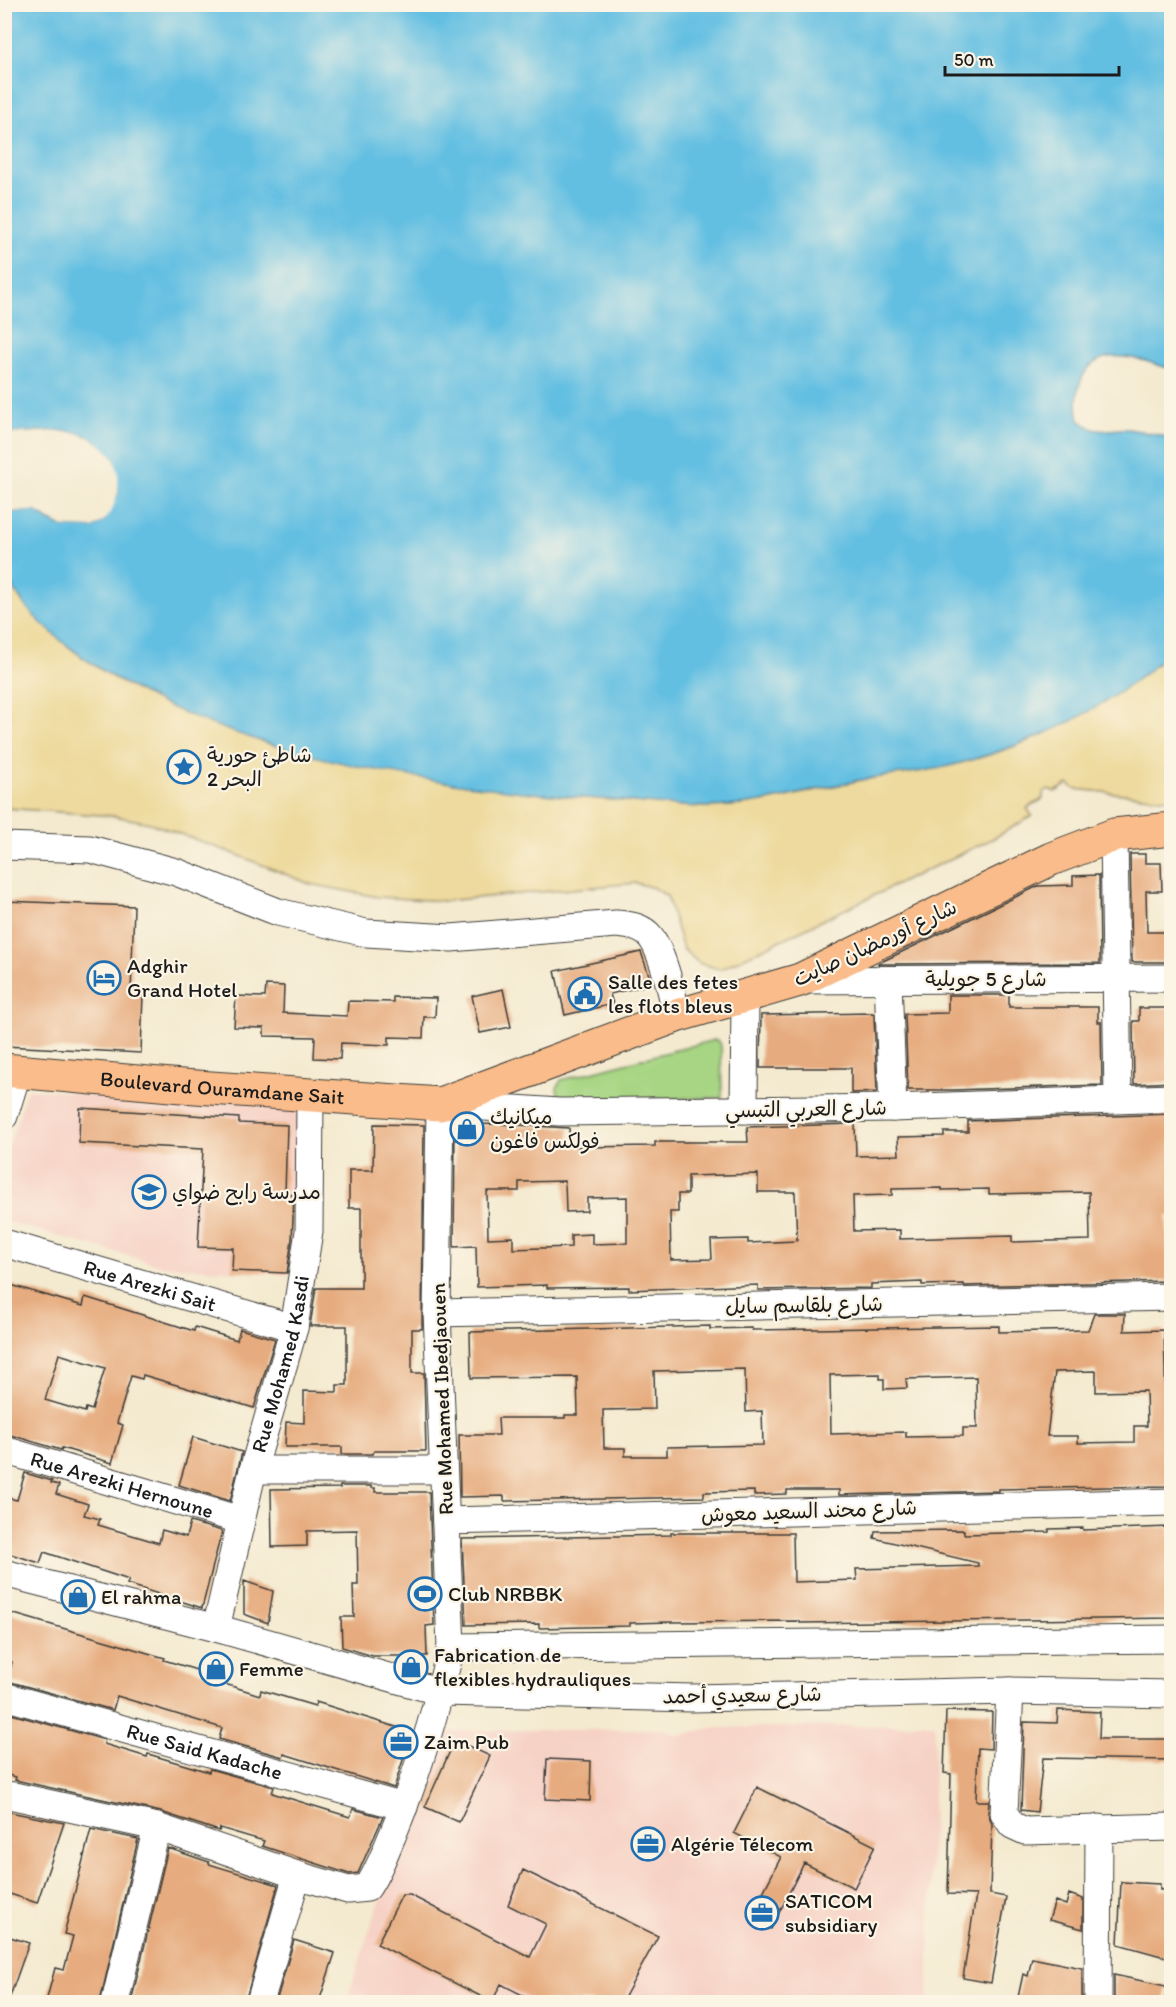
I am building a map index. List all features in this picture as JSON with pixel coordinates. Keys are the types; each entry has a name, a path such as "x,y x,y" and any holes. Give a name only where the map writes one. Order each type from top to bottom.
{"main road":[{"name":"شارع أورمضان صايت","path":"440,1104 676,1016 800,980 892,938 1051,859 1114,835 1172,829"},
{"name":"Boulevard Ouramdane Sait","path":"11,1070 182,1086 440,1104"}],"street":[{"path":"1114,835 1118,1099"},
{"path":"4,846 90,849 176,872 278,912 366,933 451,938 616,924 633,925 649,935 657,951 673,995 676,1016"},
{"name":"شارع 5 جويلية","path":"800,980 1172,978"},
{"path":"888,980 893,1108"},
{"path":"744,1110 745,995"},
{"path":"4,1116 11,1070"},
{"name":"Rue Mohamed Kasdi","path":"216,1628 253,1470 294,1328 309,1231 310,1095"},
{"name":"شارع العربي التبسي","path":"440,1104 559,1112 893,1108 1172,1098"},
{"name":"Rue Mohamed Ibedjaouen","path":"297,1875 348,1890 367,1888 376,1875 404,1807 441,1692 451,1647 437,1313 440,1104"},
{"name":"Rue Arezki Sait","path":"4,1243 294,1328"},
{"name":"شارع بلقاسم سايل","path":"437,1313 1172,1297"},
{"name":"Rue Arezki Hernoune","path":"4,1450 240,1520"},
{"path":"253,1470 443,1470"},
{"name":"شارع محند السعيد معوش","path":"446,1521 1172,1502"},
{"name":"شارع سعيدي أحمد","path":"4,1574 216,1628 441,1692 693,1698 1010,1691 1172,1694"},
{"path":"451,1647 1172,1639"},
{"path":"1010,1691 1004,1813 1012,1825 1025,1831 1172,1827"},
{"name":"Rue Said Kadache","path":"4,1696 404,1807"},
{"path":"4,1795 157,1827 297,1875 260,2002"},
{"path":"115,2002 157,1827"},
{"path":"1098,2002 1099,1828"}],"shaded area":[{"name":"مدرسة رابح ضواي","path":"27,1089 299,1105 289,1275 163,1266 5,1221 4,1163"},
{"name":"Algérie Télecom","path":"935,1724 928,2002 346,2002 435,1731 663,1729 678,1735 712,1728"}],"green space":[{"path":"714,1040 719,1041 721,1046 722,1098 564,1099 558,1094 557,1088 561,1080"}],"sand":[{"name":"شاطئ حورية البحر 2","path":"4,568 50,628 82,657 137,691 216,724 328,758 421,777 515,791 670,805 715,807 760,802 860,780 948,766 979,758 1067,723 1147,672 1171,651 1171,799 1075,789 1068,784 1055,792 1048,789 1043,793 1043,799 1027,808 1032,816 994,838 720,969 699,963 683,949 667,896 654,888 636,883 444,901 378,897 310,884 150,823 114,816 5,808"}],"water":[{"path":"5,5 1171,5 1171,369 1120,356 1096,361 1087,370 1080,383 1077,410 1079,420 1097,430 1136,430 1171,438 1171,651 1147,672 1095,708 1040,736 1011,747 937,769 835,785 758,803 711,807 533,793 463,785 391,773 319,757 249,737 182,712 119,681 64,643 38,620 22,602 6,571 3,550 4,512 36,511 63,527 93,528 105,520 118,493 114,458 92,439 73,432 62,431 5,434"}],"pier":[{"path":"58,431 77,433 91,438 114,458 118,472 118,493 112,510 105,520 93,528 63,527 36,511 5,512 4,509 36,508 63,524 79,526 92,525 102,518 115,492 115,472 111,459 103,450 77,436 58,434 4,437 5,434"}],"building":[{"path":"1130,854 1145,854 1145,863 1161,863 1162,891 1146,891 1147,932 1172,932 1172,962 1132,962"},
{"path":"1099,875 1100,963 877,964 1038,886 1073,885 1073,876"},
{"name":"Adghir Grand Hotel","path":"4,901 134,906 131,993 143,993 141,1053 4,1046"},
{"name":"Salle des fetes les flots bleus","path":"641,952 652,984 610,994 613,1004 565,1015 555,971"},
{"path":"266,985 284,986 283,1013 347,1016 348,1001 393,1002 393,997 436,998 435,1017 424,1017 423,1038 389,1037 389,1045 341,1043 340,1059 314,1058 315,1037 264,1036 264,1028 234,1027 236,996 265,997"},
{"path":"503,989 511,1027 480,1033 472,996"},
{"path":"948,995 1009,995 1009,1007 1098,1007 1098,1022 1101,1022 1102,1085 908,1090 905,1014 948,1013"},
{"path":"1139,1008 1172,1008 1172,1082 1134,1084 1133,1021 1139,1021"},
{"path":"874,1014 877,1092 851,1093 851,1068 760,1068 761,1015"},
{"path":"80,1108 239,1118 239,1123 287,1125 285,1194 294,1195 292,1239 287,1273 232,1271 233,1248 198,1247 203,1149 79,1143"},
{"path":"1172,1114 1172,1216 1167,1216 1168,1281 964,1286 964,1284 922,1285 922,1282 871,1284 871,1288 758,1290 758,1285 629,1290 629,1287 547,1288 547,1285 477,1287 476,1246 454,1247 455,1125 498,1124 569,1128 570,1146 581,1147 655,1146 655,1142 748,1142 747,1127 855,1124 856,1156 899,1155 898,1137 944,1136 944,1132 968,1132 968,1121","holes":["758,1174 758,1192 795,1192 797,1241 748,1243 748,1239 711,1240 712,1259 671,1260 670,1212 678,1212 678,1194 688,1194 688,1176","565,1181 566,1212 587,1211 587,1198 627,1197 627,1243 592,1244 592,1234 571,1235 571,1247 513,1249 513,1237 488,1238 487,1191 519,1191 519,1182","892,1189 989,1189 989,1194 1089,1192 1090,1240 1012,1242 1012,1236 900,1239 900,1230 854,1231 853,1196 892,1195"]},
{"path":"374,1124 424,1125 422,1329 412,1329 412,1373 424,1373 426,1451 374,1451 373,1454 342,1454 342,1447 285,1447 286,1422 304,1423 304,1391 337,1392 337,1385 347,1385 347,1326 310,1326 316,1288 361,1288 361,1208 349,1208 349,1170 373,1170"},
{"path":"4,1283 83,1306 85,1297 194,1331 195,1327 237,1340 240,1329 275,1339 254,1408 143,1375 142,1379 131,1376 117,1423 123,1425 112,1463 4,1433","holes":["59,1354 105,1368 92,1410 86,1408 85,1412 45,1400"]},
{"path":"1094,1314 1125,1314 1124,1331 1164,1330 1168,1486 839,1495 839,1490 787,1490 787,1494 754,1495 754,1491 704,1492 704,1497 504,1501 504,1496 460,1497 459,1435 499,1435 498,1418 565,1418 565,1415 578,1415 577,1377 471,1378 470,1332 710,1326 710,1329 752,1328 752,1330 999,1326 999,1332 1088,1330","holes":["745,1369 746,1412 762,1411 763,1445 667,1447 667,1456 625,1456 625,1448 604,1448 603,1410 655,1409 654,1371","1096,1371 1096,1392 1146,1391 1147,1426 1134,1426 1134,1442 1078,1443 1078,1436 1047,1436 1055,1372","880,1374 880,1379 884,1379 884,1389 907,1388 906,1379 976,1377 977,1428 963,1428 963,1436 906,1437 906,1432 831,1434 830,1375"]},
{"path":"193,1437 242,1452 230,1501 179,1485"},
{"path":"25,1473 59,1485 56,1494 88,1504 84,1515 100,1519 98,1525 159,1543 162,1530 186,1537 190,1522 222,1531 202,1608 127,1584 129,1580 44,1552 40,1563 4,1552 4,1497 17,1500"},
{"path":"340,1486 371,1486 375,1488 375,1492 429,1492 434,1625 426,1626 427,1656 373,1656 342,1647 341,1617 354,1617 353,1585 358,1585 357,1530 307,1531 307,1546 272,1547 271,1489 340,1488"},
{"path":"1170,1527 1172,1618 800,1623 800,1621 672,1622 630,1623 630,1626 539,1628 539,1624 466,1625 462,1539 671,1535 671,1533 793,1533 794,1582 857,1580 856,1569 978,1566 978,1563 874,1538 875,1531 964,1530 964,1534 1049,1532 1049,1529"},
{"path":"244,1581 273,1591 268,1623 244,1614"},
{"path":"4,1611 165,1658 164,1660 213,1675 212,1680 260,1695 261,1690 315,1706 316,1702 412,1732 394,1788 284,1754 283,1757 219,1739 222,1728 117,1696 113,1710 7,1681 12,1662 4,1660"},
{"path":"1058,1710 1100,1712 1099,1739 1172,1739 1172,1760 1043,1758 1037,1812 1021,1810 1024,1722 1057,1723"},
{"path":"946,1711 992,1712 991,1749 978,1748 976,1801 989,1801 988,1813 992,1824 990,1894 1006,1897 991,1983 963,1978 976,1895 948,1894 951,1774 944,1773"},
{"path":"4,1712 105,1740 104,1744 147,1757 148,1754 209,1772 210,1769 274,1787 272,1793 350,1817 353,1809 383,1817 358,1873 349,1874 262,1846 264,1841 220,1828 219,1831 161,1812 15,1780 16,1777 4,1774"},
{"path":"455,1740 490,1756 459,1822 425,1807"},
{"path":"547,1759 591,1761 590,1801 545,1799"},
{"path":"757,1787 875,1846 854,1888 804,1863 771,1929 750,1918 781,1857 734,1833"},
{"path":"5,1811 64,1823 37,1903 4,1892"},
{"path":"91,1829 138,1839 100,2002 46,2002 55,1968 64,1970 73,1936 64,1934"},
{"path":"168,1848 209,1862 209,1864 278,1885 245,2002 131,2002"},
{"path":"523,1870 658,1936 622,2002 536,2002 501,1984 492,2002 377,1944 402,1895 410,1895 530,1957 546,1924 508,1905"},
{"path":"1121,1882 1160,1884 1160,1890 1172,1890 1172,1959 1118,1944"},
{"path":"1069,1894 1083,1899 1083,1929 1049,1920 1055,1901 1066,1905"},
{"path":"4,1935 29,1943 8,2002 4,2002"},
{"path":"294,1940 335,1953 319,2002 276,2002"},
{"path":"1032,1958 1082,1968 1082,2002 1017,2002 1023,1974 1028,1976"},
{"path":"1114,1975 1166,1986 1165,2002 1114,2002"}],"place":[{"name":"شاطئ حورية البحر 2","path":"184,767"},
{"name":"Adghir Grand Hotel","path":"104,978"},
{"name":"Salle des fetes les flots bleus","path":"585,994"},
{"name":"ميكانيك فولكس فاغون","path":"467,1129"},
{"name":"مدرسة رابح ضواي","path":"149,1192"},
{"name":"Club NRBBK","path":"425,1594"},
{"name":"El rahma","path":"78,1597"},
{"name":"Fabrication de flexibles hydrauliques","path":"411,1667"},
{"name":"Femme","path":"216,1669"},
{"name":"Zaim Pub","path":"401,1742"},
{"name":"Algérie Télecom","path":"648,1844"},
{"name":"SATICOM subsidiary","path":"762,1913"}]}
